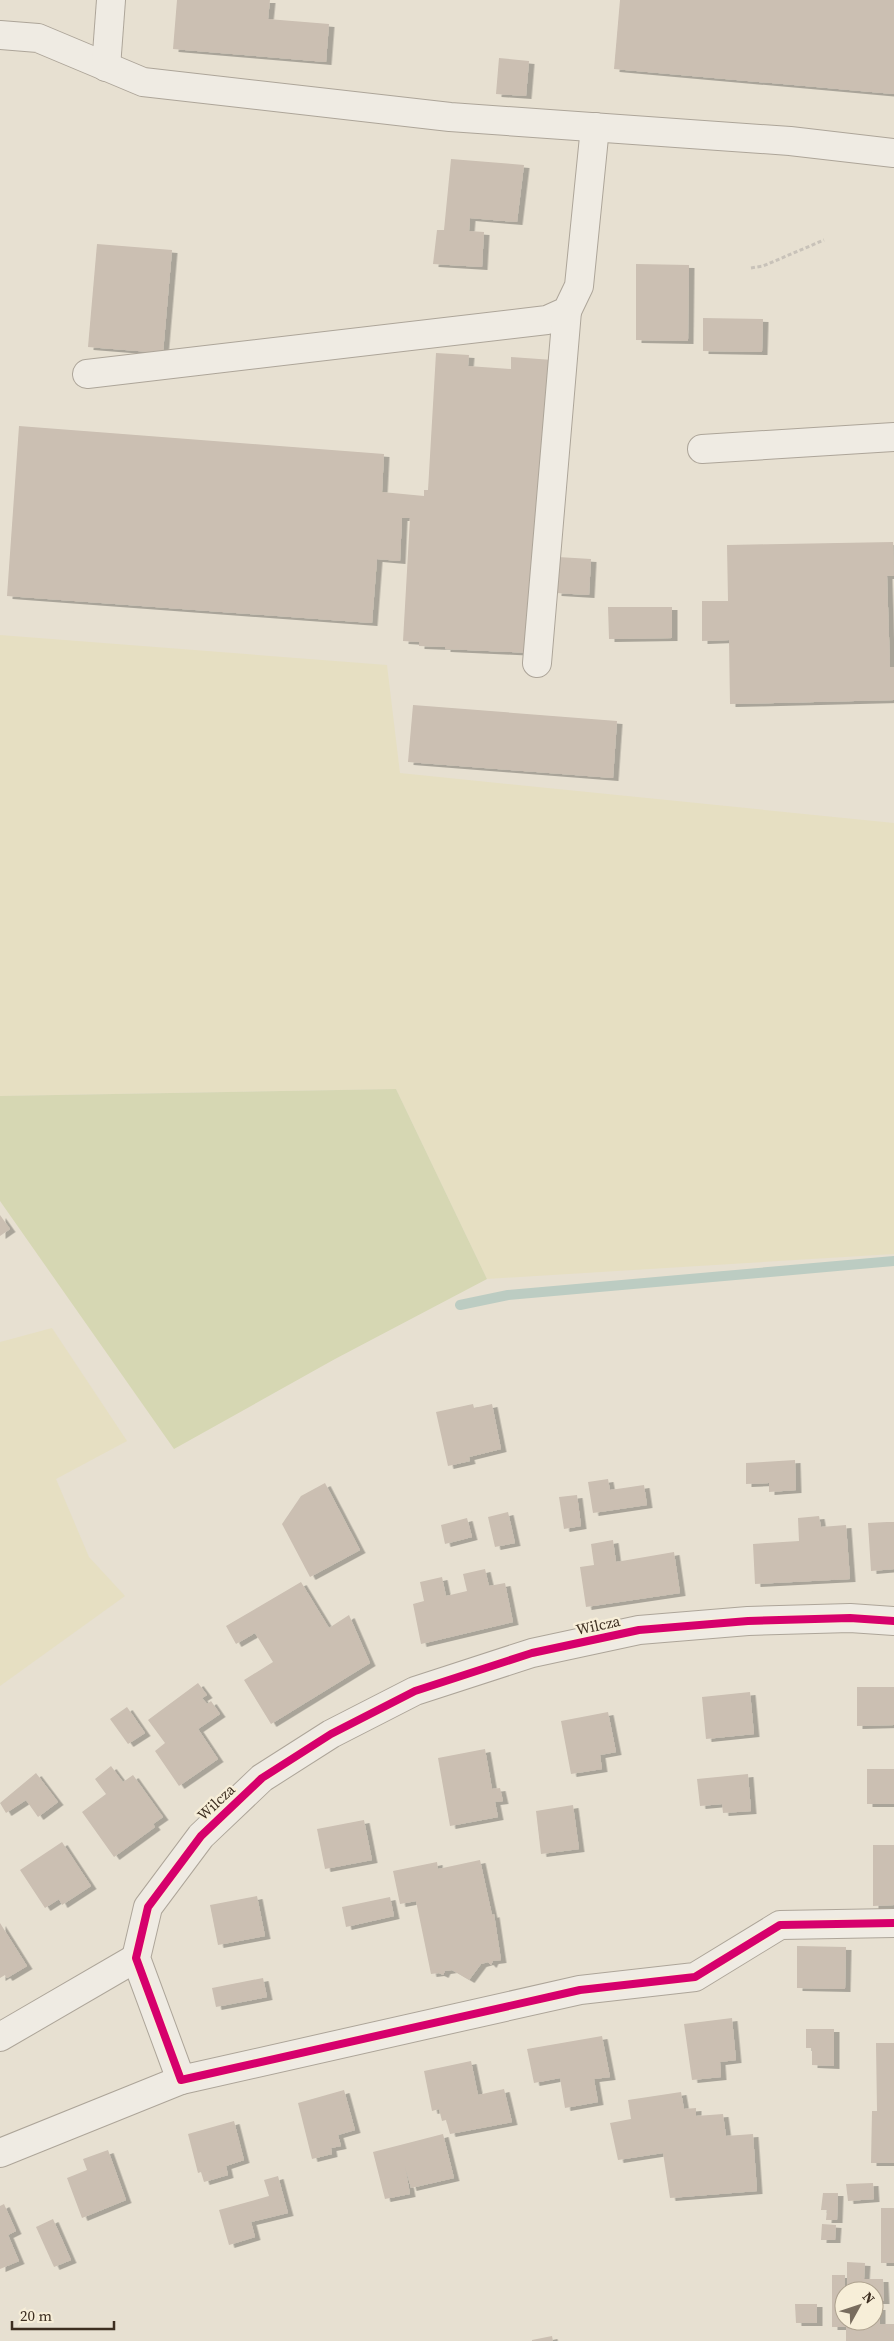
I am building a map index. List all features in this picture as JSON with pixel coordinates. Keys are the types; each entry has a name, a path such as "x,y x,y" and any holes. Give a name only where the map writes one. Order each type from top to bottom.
{"street":[{"path":"106,67 111,0"},
{"path":"0,35 38,38 143,82 450,117 790,141 894,153"},
{"path":"537,663 567,311 579,286 595,127"},
{"path":"87,374 547,320 567,311"},
{"path":"702,449 894,437"},
{"name":"Wilcza","path":"136,1958 148,1907 201,1836 262,1778 331,1734 415,1691 532,1653 639,1630 748,1621 850,1618 894,1621"},
{"path":"0,2152 181,2080 580,1990 695,1977 780,1925 894,1923"},
{"path":"0,2037 136,1958 181,2080"}],"path":[{"path":"751,268 763,266 824,240"}],"shaded area":[{"path":"0,635 387,665 400,773 894,823 894,1254 487,1279 396,1089 0,1096"},
{"path":"52,1328 127,1441 56,1479 89,1557 125,1596 0,1686 0,1342"}],"green space":[{"path":"396,1089 487,1279 335,1359 174,1449 0,1201 0,1096"}],"building":[{"path":"177,0 270,0 268,19 329,24 326,62 173,49"},
{"path":"620,0 894,0 894,94 614,69"},
{"path":"499,58 529,61 526,96 496,94"},
{"path":"451,159 524,165 517,222 470,218 469,231 484,232 482,267 433,264 437,230 444,230"},
{"path":"97,244 172,250 163,353 88,347"},
{"path":"636,264 689,265 688,341 636,340"},
{"path":"703,318 763,319 762,352 703,351"},
{"path":"436,353 469,355 468,366 511,369 511,357 553,360 532,653 445,649 445,647 419,646 419,642 403,641 410,518 402,518 400,561 377,559 372,623 7,596 19,426 384,454 382,492 424,496 424,490 428,490"},
{"path":"893,542 894,576 887,576 890,667 894,667 894,700 730,704 729,640 702,641 702,601 728,601 727,545"},
{"path":"558,557 591,559 589,595 556,593"},
{"path":"608,607 672,607 672,638 609,639"},
{"path":"413,705 617,721 613,778 408,762"},
{"path":"0,1215 10,1229 0,1236"},
{"path":"473,1404 474,1408 492,1404 501,1449 469,1457 470,1461 448,1466 436,1412"},
{"path":"795,1460 796,1490 769,1492 769,1483 746,1484 746,1463"},
{"path":"608,1479 610,1490 644,1485 647,1505 593,1513 588,1482"},
{"path":"325,1483 360,1550 310,1577 282,1524 301,1496"},
{"path":"577,1495 581,1526 564,1529 559,1497"},
{"path":"508,1512 515,1543 495,1547 488,1517"},
{"path":"819,1516 821,1527 846,1525 850,1579 755,1584 753,1544 799,1541 798,1518"},
{"path":"467,1518 472,1537 445,1544 441,1525"},
{"path":"894,1522 894,1569 871,1571 868,1523"},
{"path":"613,1540 616,1562 674,1552 680,1593 586,1607 580,1567 594,1565 591,1544"},
{"path":"485,1569 489,1586 505,1583 513,1622 421,1644 413,1604 424,1601 420,1582 442,1577 446,1596 467,1591 463,1574"},
{"path":"301,1582 329,1628 349,1615 370,1663 271,1724 244,1680 273,1662 255,1633 236,1644 226,1626"},
{"path":"198,1683 207,1695 202,1698 207,1704 211,1701 220,1714 198,1729 218,1759 179,1786 155,1751 165,1743 148,1720"},
{"path":"857,1687 894,1687 894,1725 857,1726"},
{"path":"750,1692 754,1734 706,1739 702,1697"},
{"path":"127,1707 145,1733 128,1744 110,1719"},
{"path":"608,1712 616,1752 600,1755 602,1769 571,1774 561,1721"},
{"path":"485,1749 492,1789 500,1788 503,1801 495,1802 498,1817 450,1826 438,1758"},
{"path":"111,1766 123,1782 133,1775 163,1817 153,1824 155,1827 114,1857 82,1812 106,1794 95,1779"},
{"path":"867,1769 894,1769 894,1804 867,1804"},
{"path":"36,1773 58,1802 38,1817 26,1800 6,1813 0,1803"},
{"path":"748,1774 751,1811 723,1813 722,1804 700,1806 697,1779"},
{"path":"573,1805 579,1849 541,1854 536,1811"},
{"path":"364,1820 372,1860 325,1869 317,1829"},
{"path":"62,1842 91,1886 62,1905 59,1899 45,1908 20,1870"},
{"path":"873,1845 894,1845 894,1905 873,1906"},
{"path":"480,1860 492,1915 494,1914 501,1960 493,1961 491,1965 488,1962 481,1964 469,1980 452,1970 445,1971 443,1975 439,1973 431,1974 416,1901 400,1904 393,1871 437,1862 438,1869"},
{"path":"257,1896 265,1936 218,1945 210,1905"},
{"path":"390,1897 394,1916 346,1927 342,1907"},
{"path":"0,1923 27,1966 7,1978 5,1975 0,1978"},
{"path":"797,1946 846,1947 845,1989 797,1988"},
{"path":"263,1978 267,1997 216,2007 212,1988"},
{"path":"732,2018 736,2060 720,2062 721,2077 692,2080 684,2024"},
{"path":"806,2029 834,2029 834,2066 812,2065 812,2048 806,2048"},
{"path":"602,2036 610,2077 594,2079 598,2102 565,2108 560,2078 534,2083 527,2049"},
{"path":"876,2043 894,2043 894,2163 871,2163 872,2111 877,2111"},
{"path":"471,2061 478,2095 504,2089 512,2122 450,2134 446,2120 442,2121 439,2109 432,2111 424,2071"},
{"path":"344,2090 355,2130 338,2135 341,2146 331,2148 332,2154 312,2159 298,2103"},
{"path":"681,2092 684,2109 696,2108 696,2116 723,2114 726,2136 753,2134 757,2191 670,2198 663,2153 618,2160 610,2123 631,2119 628,2100"},
{"path":"234,2121 244,2160 226,2166 228,2175 204,2182 201,2172 198,2173 188,2134"},
{"path":"443,2134 454,2178 411,2188 405,2166 410,2194 385,2199 373,2152"},
{"path":"108,2150 126,2200 82,2218 67,2178 87,2170 83,2159"},
{"path":"278,2176 288,2213 251,2222 255,2237 229,2245 219,2210 269,2196 264,2180"},
{"path":"873,2183 874,2199 848,2201 846,2184"},
{"path":"823,2193 838,2193 837,2220 826,2220 827,2210 821,2210"},
{"path":"4,2204 16,2231 8,2235 19,2261 0,2269 0,2206"},
{"path":"881,2208 894,2208 894,2263 881,2263"},
{"path":"53,2219 71,2260 54,2267 36,2227"},
{"path":"822,2224 836,2225 835,2240 821,2240"},
{"path":"847,2262 865,2263 864,2279 883,2279 883,2281 847,2281"},
{"path":"832,2275 845,2275 845,2281 834,2281 834,2327 832,2327"},
{"path":"795,2304 817,2304 817,2323 796,2323"},
{"path":"884,2324 894,2324 894,2341 846,2341 846,2331 884,2331"},
{"path":"552,2336 553,2341 532,2341 532,2340"}],"waterway":[{"path":"460,1305 508,1295 894,1261"}],"cycle path":[{"path":"894,1621 850,1618 748,1621 639,1630 532,1653 415,1691 331,1734 262,1778 201,1836 148,1907 136,1958 181,2080 580,1990 695,1977 780,1925 894,1923"}]}
